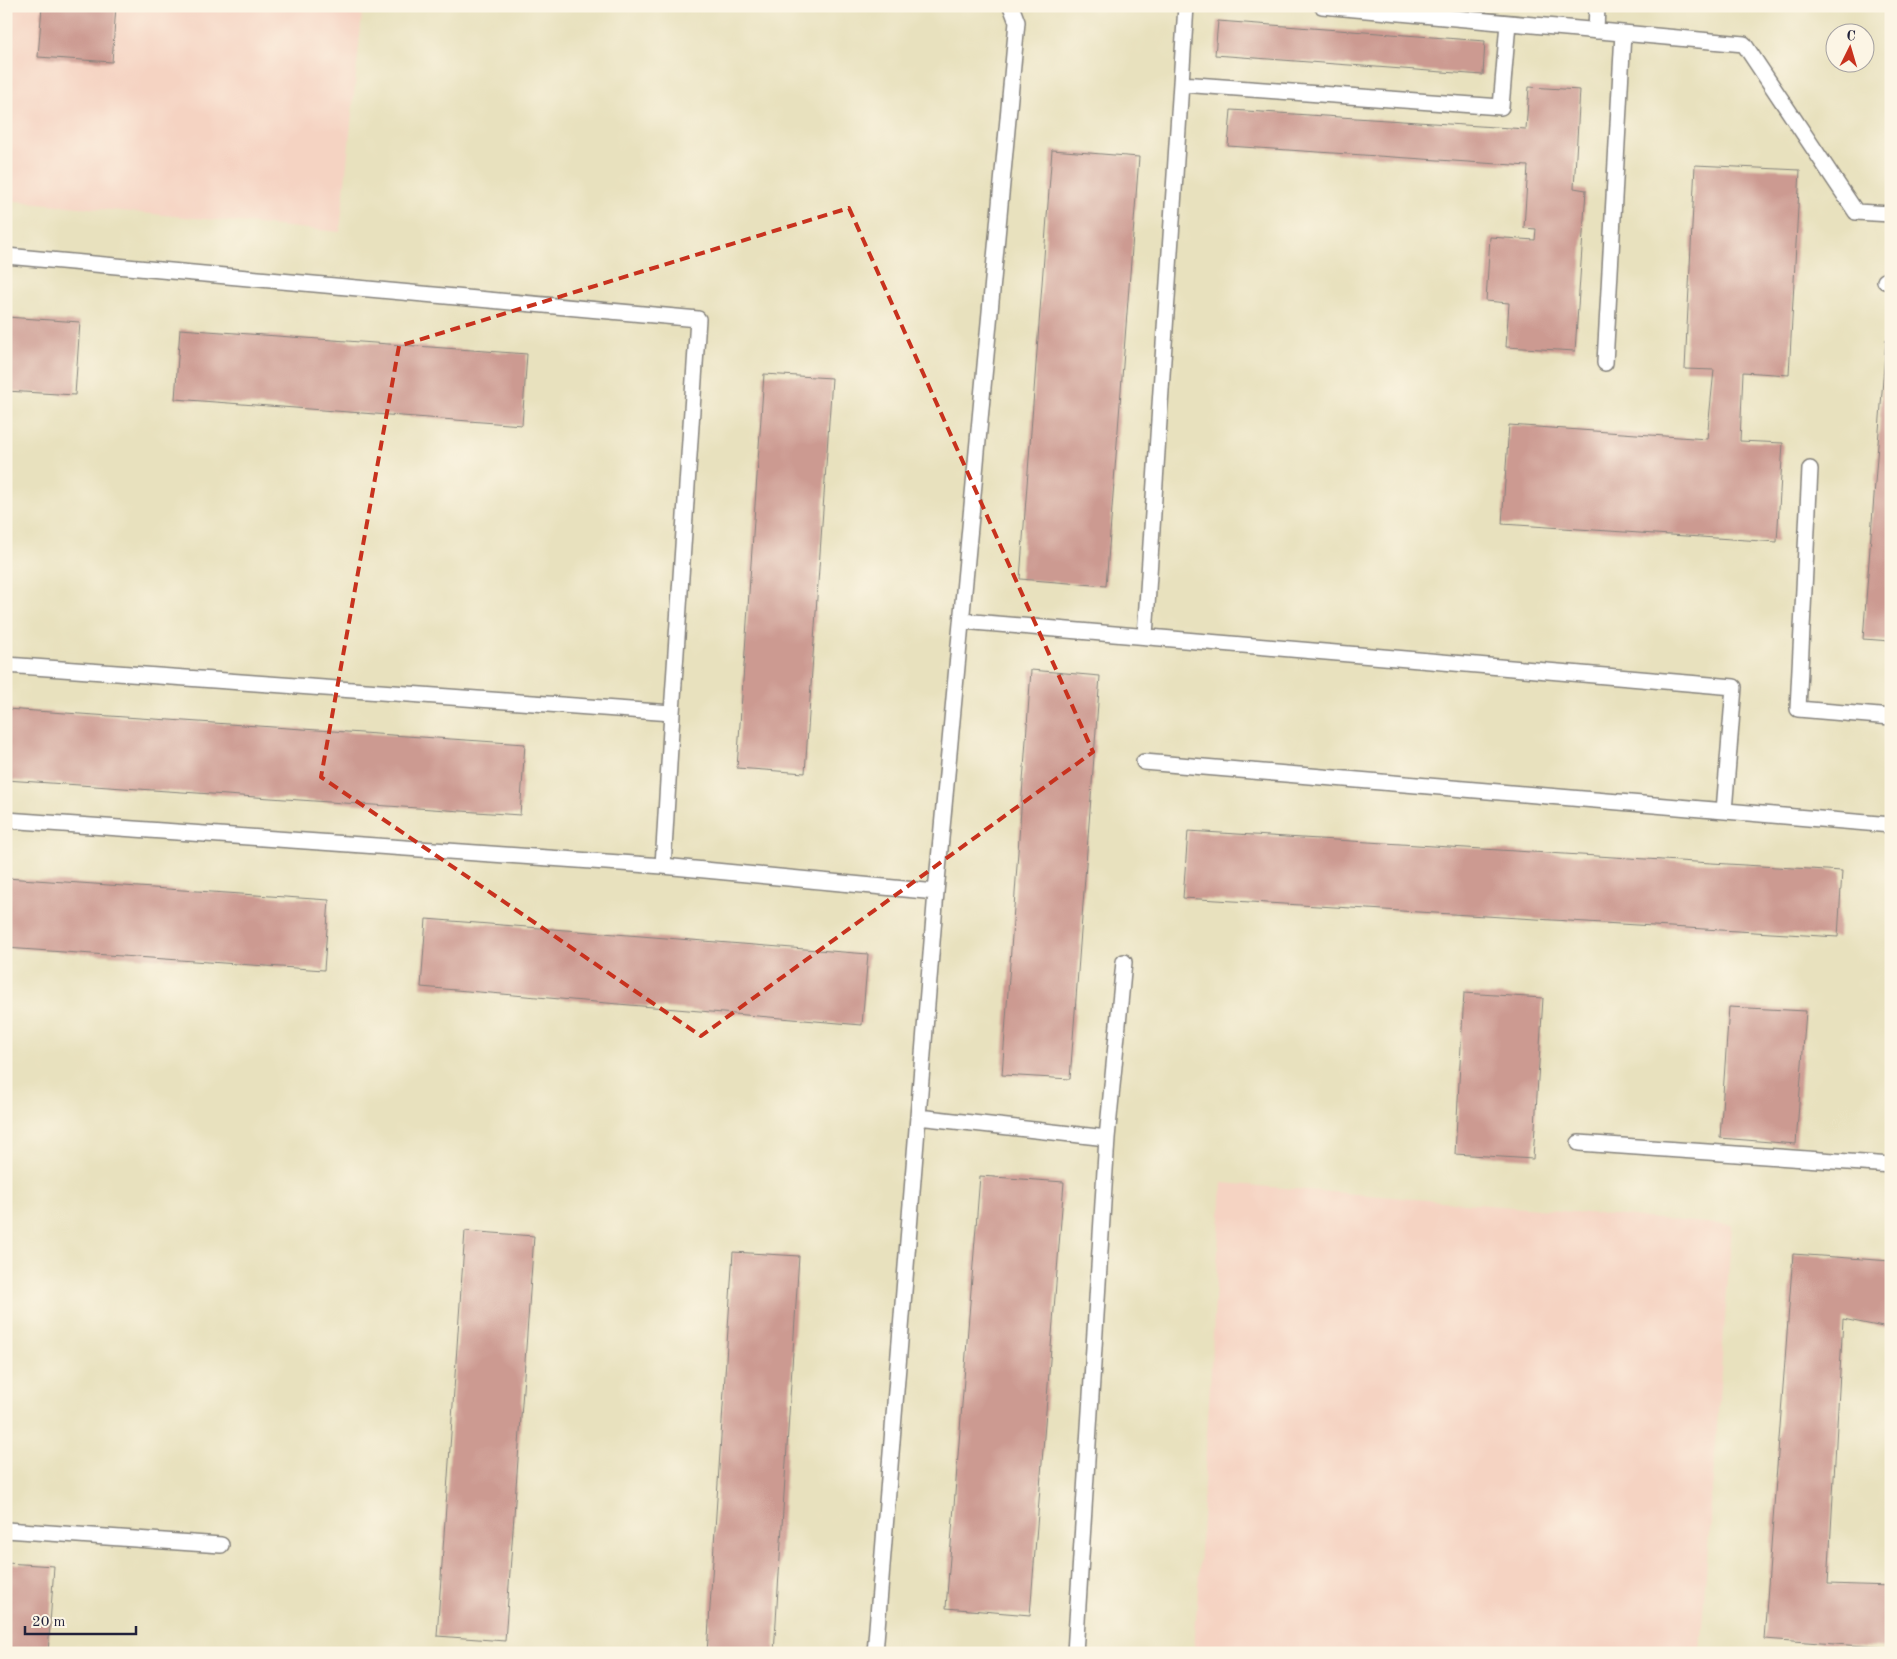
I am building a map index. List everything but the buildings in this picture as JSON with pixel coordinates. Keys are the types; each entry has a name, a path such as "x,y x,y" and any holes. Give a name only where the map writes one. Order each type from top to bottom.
{"lane":[{"path":"874,1653 936,892 1017,22 1011,6"},
{"path":"1145,636 1186,6"},
{"path":"1322,6 1744,44 1856,212 1891,214"},
{"path":"1596,31 1597,6"},
{"path":"1181,84 1501,107 1508,23"},
{"path":"1605,363 1623,33"},
{"path":"6,256 698,319 663,866"},
{"path":"1810,469 1798,709 1891,717"},
{"path":"962,621 1734,687 1724,811"},
{"path":"6,665 672,713"},
{"path":"1144,762 1891,825"},
{"path":"6,820 663,866 936,892"},
{"path":"1075,1653 1107,1138 1124,962"},
{"path":"918,1117 1107,1138"},
{"path":"1579,1143 1891,1165"},
{"path":"6,1530 221,1545"}],"highlighted area":[{"path":"849,208 1093,752 701,1036 321,777 399,346"}],"shaded area":[{"path":"6,6 363,6 340,232 6,200"},
{"path":"1222,1183 1732,1225 1700,1653 1194,1653"}]}
